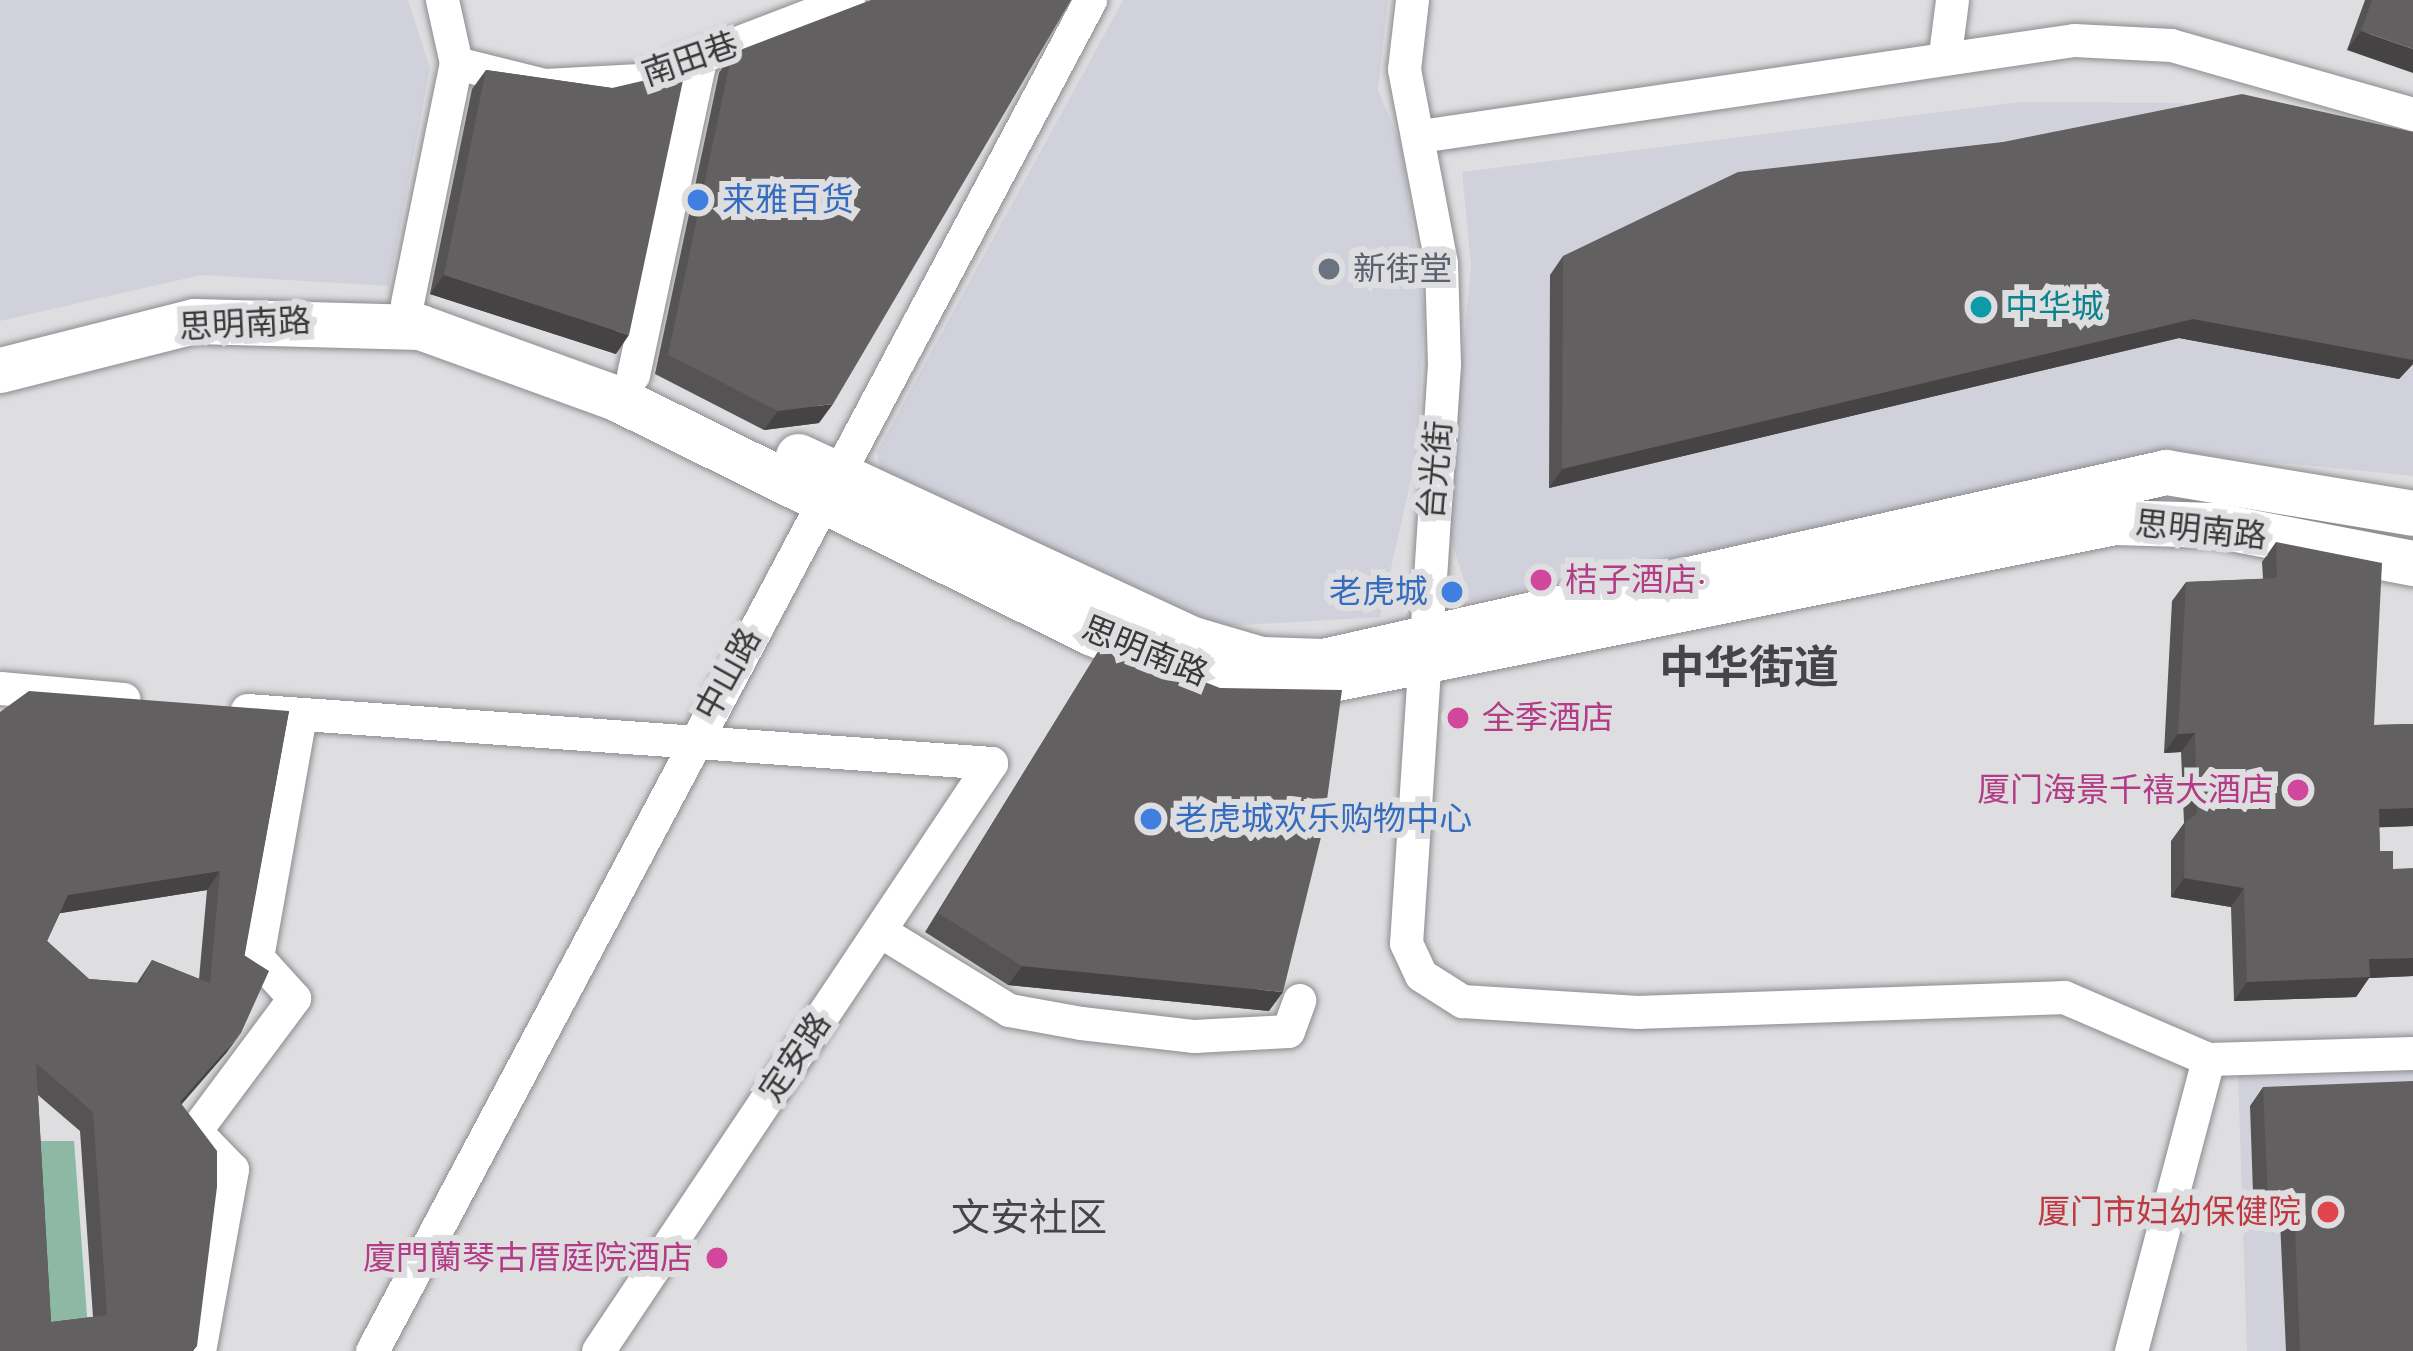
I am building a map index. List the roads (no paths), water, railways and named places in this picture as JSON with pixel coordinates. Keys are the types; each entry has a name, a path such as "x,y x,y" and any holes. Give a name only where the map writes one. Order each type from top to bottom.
{"main road":[{"name":"思明南路","path":"0,340 196,298 407,303 634,375 832,488 1210,680 1282,689 1419,651 2166,472 2413,513"},
{"name":"思明南路","path":"0,370 194,321 420,326 616,398 832,488"},
{"name":"思明南路","path":"1419,651 2115,522 2215,525 2413,563"}],"street":[{"path":"407,303 457,63 442,0"},
{"name":"南田巷","path":"457,63 544,85 640,80 848,0"},
{"name":"中山路","path":"372,1351 690,743 832,488 1090,0"},
{"name":"台光街","path":"1412,0 1404,69 1420,136 1444,364 1419,651 1406,943 1421,974 1462,1001 1638,1012 2064,998 2207,1059"},
{"path":"1945,54 1952,0"},
{"path":"1420,136 1945,54 2074,40 2171,45 2413,114"},
{"path":"634,375 700,58"},
{"path":"0,688 161,703"},
{"path":"208,706 690,743"},
{"path":"199,1351 232,1169 194,1131 293,998 257,957 300,715"},
{"name":"定安路","path":"598,1351 992,763 690,743"},
{"path":"880,931 1009,1010 1081,1023 1194,1036 1288,1031 1299,1000"},
{"path":"2131,1351 2207,1059 2413,1053"}],"place":[{"name":"来雅百货","path":"698,200"},
{"name":"新街堂","path":"1329,269"},
{"name":"中华城","path":"1981,307"},
{"name":"桔子酒店·","path":"1541,580"},
{"name":"老虎城","path":"1452,592"},
{"name":"全季酒店","path":"1458,718"},
{"name":"厦门海景千禧大酒店","path":"2298,790"},
{"name":"老虎城欢乐购物中心","path":"1151,819"},
{"name":"厦门市妇幼保健院","path":"2328,1212"},
{"name":"廈門蘭琴古厝庭院酒店","path":"717,1258"}],"district":[{"name":"中华街道","path":"1749,668"},
{"name":"文安社区","path":"1029,1218"}]}
